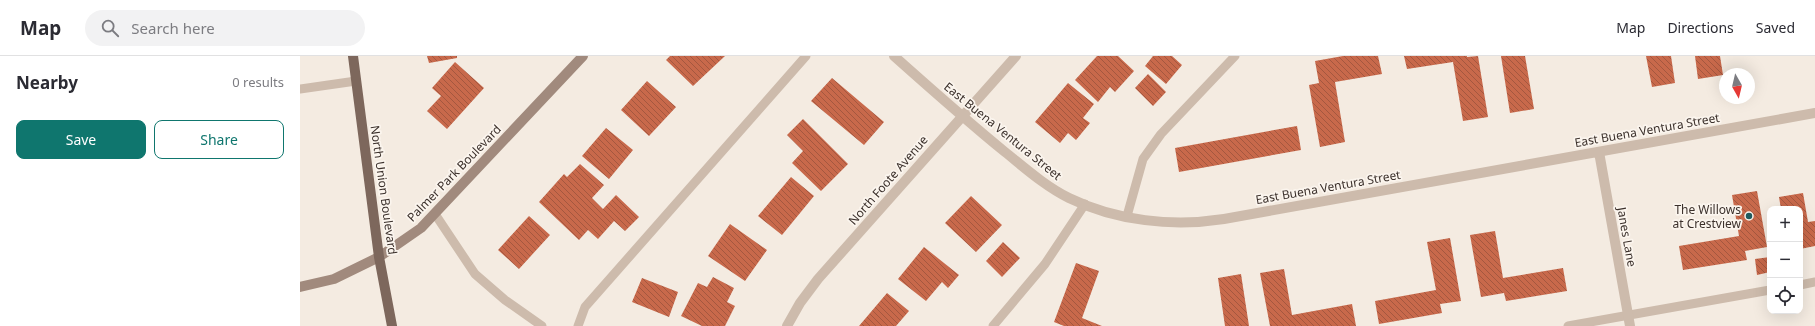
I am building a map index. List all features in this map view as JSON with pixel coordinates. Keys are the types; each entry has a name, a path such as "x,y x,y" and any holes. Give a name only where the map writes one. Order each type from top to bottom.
{"main road":[{"name":"North Union Boulevard","path":"353,56 380,257 392,326"},
{"name":"Palmer Park Boulevard","path":"300,288 334,279 380,257 421,228 583,56"}],"street":[{"name":"East Buena Ventura Street","path":"894,56 961,116 1047,186 1069,198 1085,204 1127,216 1176,223 1199,222 1815,113"},
{"name":"North Foote Avenue","path":"786,326 800,302 818,279 961,116 1016,56"},
{"name":"Janes Lane","path":"1599,152 1630,326"}],"lane":[{"path":"578,326 585,307 806,56"},
{"path":"1127,216 1143,159 1161,134 1235,56"},
{"path":"300,89 356,81"},
{"path":"994,326 1045,264 1085,204"},
{"path":"435,214 475,274 505,300 542,326"},
{"path":"1803,284 1815,282"},
{"path":"1568,326 1767,291"}],"building":[{"path":"427,56 457,56 457,58 429,63"},
{"path":"670,56 725,56 693,86 666,60"},
{"path":"1097,56 1118,56 1134,71 1115,92 1110,87 1098,102 1075,80"},
{"path":"1153,56 1172,56 1182,65 1166,84 1145,66"},
{"path":"1343,56 1378,56 1382,74 1335,82 1345,142 1320,147 1309,85 1319,83 1315,61"},
{"path":"1404,56 1478,56 1488,117 1463,121 1453,62 1407,69"},
{"path":"1501,56 1525,56 1534,109 1510,113"},
{"path":"1646,56 1671,56 1675,83 1652,87"},
{"path":"1695,56 1720,56 1722,68 1719,68 1719,76 1698,79"},
{"path":"455,62 484,88 447,129 427,111 441,96 432,88"},
{"path":"1148,74 1166,92 1153,106 1135,88"},
{"path":"832,78 884,122 864,145 811,101"},
{"path":"647,81 676,107 649,136 621,110"},
{"path":"1068,83 1094,104 1083,118 1090,123 1076,140 1068,133 1060,143 1035,122"},
{"path":"803,119 848,164 821,191 792,163 803,151 787,135"},
{"path":"1297,126 1301,150 1179,172 1175,148"},
{"path":"606,128 633,150 609,179 582,156"},
{"path":"580,164 604,185 592,198 603,209 616,195 639,217 625,231 614,221 598,239 588,230 579,240 539,202 564,174 567,177"},
{"path":"791,177 814,196 782,235 758,216"},
{"name":"The Willows at Crestview","path":"1757,191 1767,247 1745,251 1747,260 1683,270 1679,246 1739,236 1732,195"},
{"path":"1803,193 1808,222 1815,221 1815,246 1803,248 1803,206 1780,206 1779,197"},
{"path":"971,196 1002,225 976,252 945,223"},
{"path":"529,216 550,235 519,269 498,250"},
{"path":"730,224 767,250 745,281 708,256"},
{"path":"1495,231 1503,278 1563,268 1567,291 1506,301 1504,293 1481,297 1470,235"},
{"path":"1450,238 1461,301 1440,304 1442,313 1379,324 1375,301 1436,290 1427,242"},
{"path":"1003,242 1020,258 1002,277 986,261"},
{"path":"924,247 959,275 948,288 942,282 926,301 898,279"},
{"path":"1767,257 1767,273 1757,275 1755,259"},
{"path":"1076,263 1099,271 1082,318 1102,326 1064,326 1054,322"},
{"path":"1284,269 1292,315 1352,304 1356,326 1270,326 1260,273"},
{"path":"1241,274 1249,326 1225,326 1218,278"},
{"path":"713,277 734,288 727,302 735,306 725,326 702,326 681,316 698,283 707,287"},
{"path":"642,278 678,292 669,317 632,302"},
{"path":"887,293 909,311 896,326 859,326"}],"place":[{"name":"The Willows at Crestview","path":"1749,216"}]}
